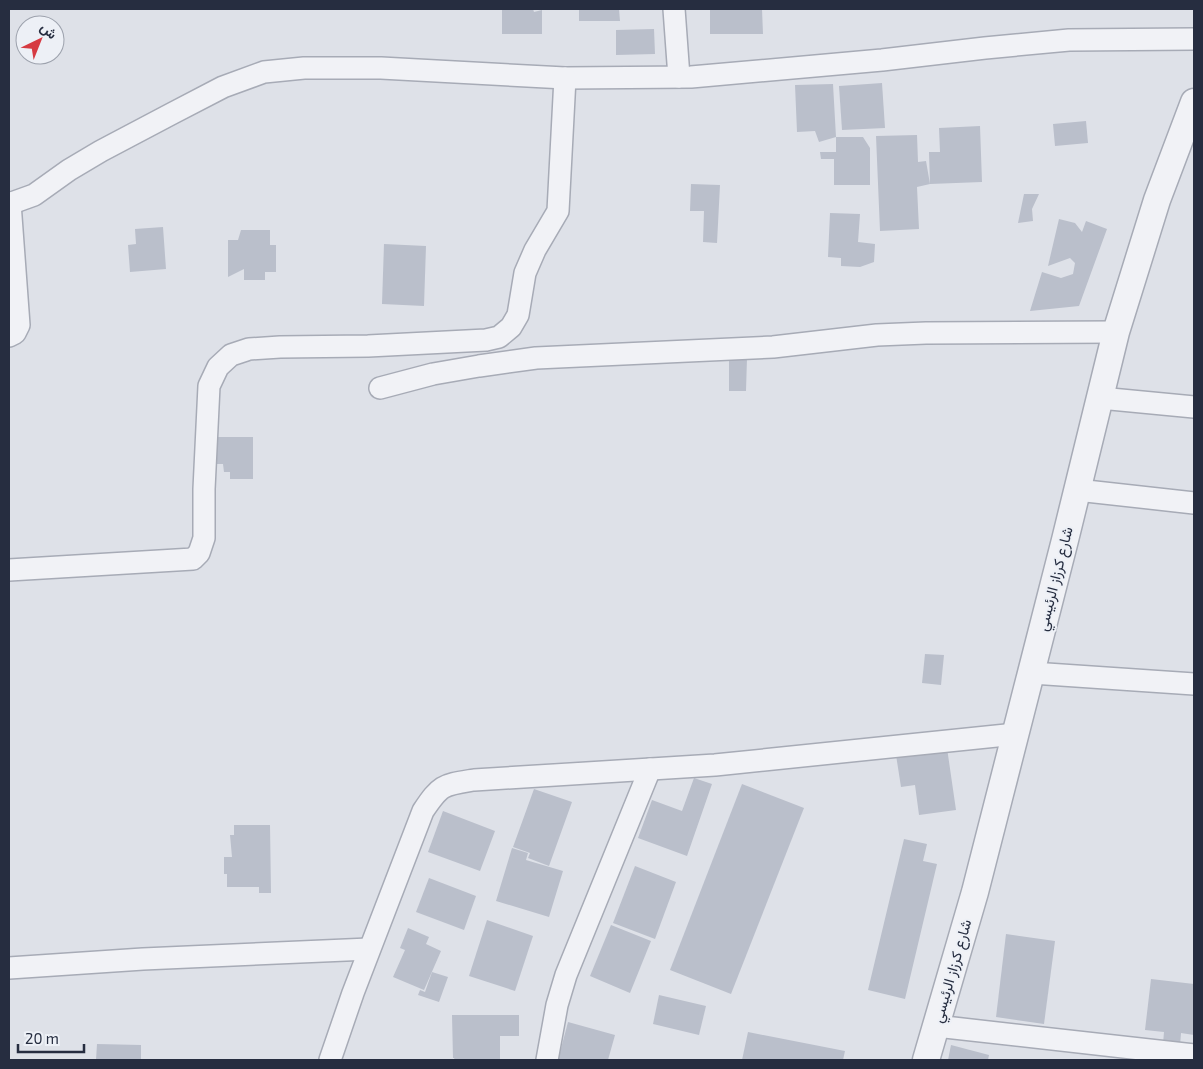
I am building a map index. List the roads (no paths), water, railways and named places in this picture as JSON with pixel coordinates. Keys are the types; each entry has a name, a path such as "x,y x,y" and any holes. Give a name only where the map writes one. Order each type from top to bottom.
{"street":[{"path":"674,9 679,77"},
{"path":"9,336 15,333 19,325 9,204 34,195 101,150 172,113 223,87 264,72 304,68 381,68 566,78 679,77 882,60 1069,40 1194,39"},
{"path":"9,570 193,559 199,553 204,538 204,489 209,386 218,367 231,355 249,350 280,347 368,346 486,340 499,337 511,327 518,316 526,272 534,250 558,211 566,78"},
{"name":"شارع كرزاز الرئيسي","path":"926,1060 975,892 1032,673 1116,332 1157,200 1194,102"},
{"path":"380,388 433,374 536,358 773,347 877,335 1116,332"},
{"path":"1100,398 1194,407"},
{"path":"1077,490 1194,503"},
{"path":"1032,673 1194,684"},
{"path":"330,1060 352,993 423,811 441,787 474,780 715,765 1016,734"},
{"path":"547,1060 557,1005 566,975 650,769"},
{"path":"9,968 143,959 369,949"},
{"path":"936,1026 1194,1055"}]}
